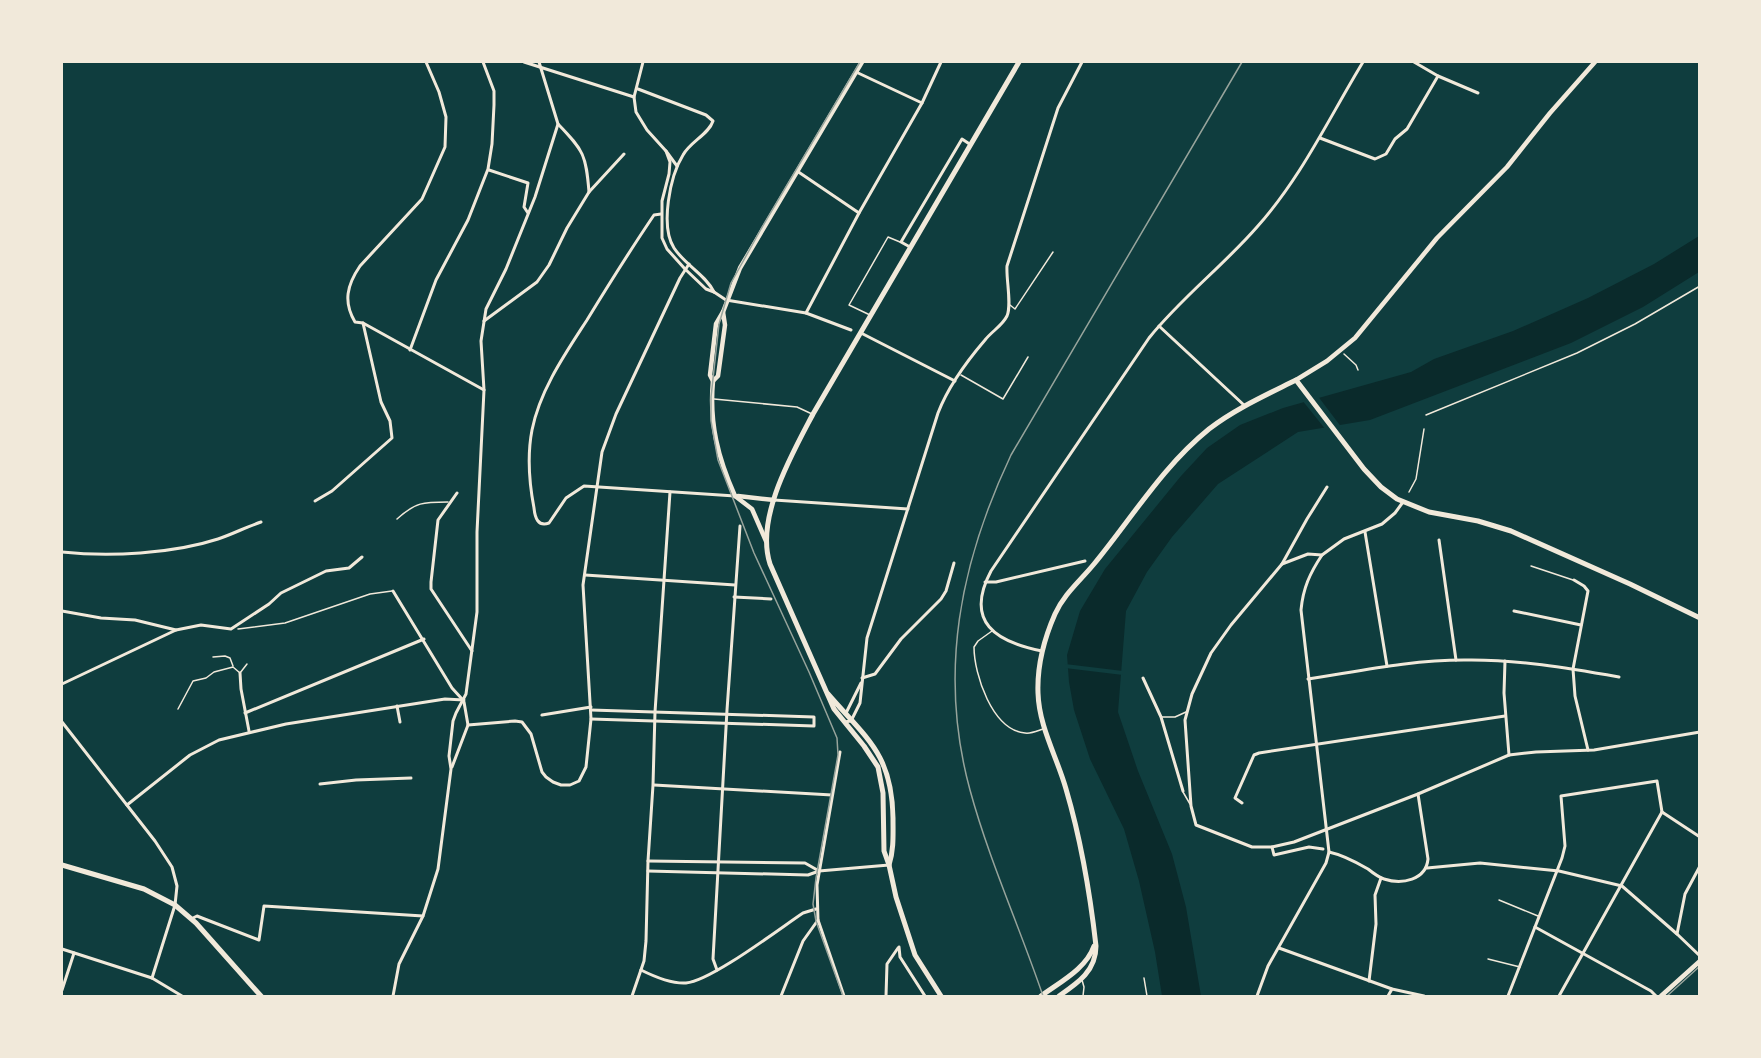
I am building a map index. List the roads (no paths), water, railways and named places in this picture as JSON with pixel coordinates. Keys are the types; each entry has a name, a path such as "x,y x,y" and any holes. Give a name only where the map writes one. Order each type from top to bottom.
{"main road":[{"path":"940,996 920,963 907,934 884,851 883,793 878,767 834,709 770,564 766,542 768,520 774,500 797,443 859,332 1019,62"},
{"path":"1059,996 1090,969 1095,958 1095,938 1076,824 1044,729 1038,695 1042,651 1056,613 1066,595 1124,527 1157,480 1177,457 1224,418 1296,380 1356,459 1381,487 1403,502 1429,513 1478,521 1511,531 1700,618"},
{"path":"824,688 878,752 891,784 894,850 889,865"},
{"path":"62,865 144,889 175,904 192,919 261,996"},
{"path":"1041,996 1086,961 1093,949 1095,938"}],"street":[{"path":"426,62 439,92 446,117 445,147 422,199 352,278 348,290 349,312 355,322 363,323 484,390"},
{"path":"410,350 436,280 468,220 488,169 494,91 483,62"},
{"path":"524,62 634,97"},
{"path":"539,62 558,124 583,152 587,166 589,192"},
{"path":"643,62 638,89 634,97 636,112 641,123 677,166"},
{"path":"766,542 752,509 735,496 715,442 713,381 710,375 716,324 740,268 862,62"},
{"path":"806,313 859,213 922,103 941,62"},
{"path":"844,723 851,720 860,703 867,638 938,413 955,381 1006,317 1010,305 1006,285 1007,266 1059,108 1082,62"},
{"path":"1042,651 1010,643 992,631 985,621 981,608 981,594 985,582 1002,553 1159,326 1257,228 1285,192 1363,62"},
{"path":"1414,62 1438,76 1478,93"},
{"path":"1296,380 1327,362 1355,338 1437,237 1507,167 1595,62"},
{"path":"856,72 922,103"},
{"path":"1319,138 1375,159 1386,154 1395,139 1407,129 1438,76"},
{"path":"638,89 712,119 710,126 687,148 677,166 669,198 669,232 674,249 710,283 714,292"},
{"path":"393,996 399,964 423,916 438,869 451,769 468,725 464,700 477,612 477,532 484,390 481,340 484,321 489,300 506,269 528,213 549,157 558,124"},
{"path":"910,248 901,242 962,139 971,145"},
{"path":"666,151 670,162 662,201 662,238 667,249 685,269 706,289 726,300 806,313 851,330"},
{"path":"484,321 537,282 549,265 567,228 589,192 624,154"},
{"path":"488,169 528,183 524,207 525,212 528,213"},
{"path":"797,171 859,213"},
{"path":"933,188 942,194"},
{"path":"661,214 654,215 632,246 556,370 538,409 529,449 529,476 535,515 539,523 549,524 566,498 584,486 908,509"},
{"path":"468,725 522,722 531,734 542,772 553,782 570,785 579,781 586,767 591,709 583,585 602,452 608,434 689,264"},
{"path":"315,501 332,491 392,438 390,421 381,402 363,323"},
{"path":"1159,326 1245,406"},
{"path":"859,332 955,381"},
{"path":"1327,488 1282,564 1211,653 1197,681 1186,711 1191,806 1196,825 1252,847 1272,847 1294,842 1418,794 1509,755 1588,750 1700,732"},
{"path":"632,996 641,970 646,940 655,712 670,492"},
{"path":"456,493 438,520 430,582 431,589 472,651"},
{"path":"1257,996 1265,972 1326,863 1329,852 1300,610 1302,593 1309,575 1322,555 1344,539 1388,519 1403,502"},
{"path":"62,552 114,555 189,546 220,539 261,522"},
{"path":"717,970 713,959 726,714 740,526"},
{"path":"1365,531 1387,666"},
{"path":"1439,540 1456,660"},
{"path":"1282,564 1308,554 1322,555"},
{"path":"62,684 176,630 201,625 236,629 281,593 327,571 350,568 362,557"},
{"path":"985,582 996,582 1085,561"},
{"path":"862,678 875,674 902,639 941,599 946,591 954,562"},
{"path":"585,575 735,585"},
{"path":"1574,580 1588,591 1573,669 1575,696 1588,750"},
{"path":"393,591 452,688 464,700"},
{"path":"734,597 771,599"},
{"path":"62,610 101,618 135,620 176,630"},
{"path":"1514,611 1581,625"},
{"path":"246,713 423,639"},
{"path":"1308,679 1387,666 1456,660 1505,661 1619,677"},
{"path":"1505,661 1505,716 1509,755"},
{"path":"240,673 249,732"},
{"path":"1143,678 1161,717 1183,791"},
{"path":"844,723 861,683"},
{"path":"127,805 200,749 219,740 249,732 397,706 445,699 464,700"},
{"path":"451,769 449,756 453,721 464,700"},
{"path":"397,706 400,722"},
{"path":"542,715 591,709 814,717 814,726 591,719"},
{"path":"1242,803 1235,798 1254,755 1505,716"},
{"path":"62,722 172,867 177,883 175,904 152,978"},
{"path":"840,752 819,871 816,909 844,996"},
{"path":"320,784 411,778"},
{"path":"1508,996 1559,871 1565,846 1561,796 1657,781 1662,812 1559,996"},
{"path":"653,785 832,795"},
{"path":"1329,852 1358,863 1388,880 1406,880 1422,875 1427,868 1428,859 1418,794"},
{"path":"1662,812 1700,837"},
{"path":"1272,847 1274,855 1309,847 1323,849"},
{"path":"648,861 805,863 819,871"},
{"path":"1427,868 1480,863 1559,871 1622,886 1677,934 1700,959 1661,996"},
{"path":"648,871 808,875 819,871 889,865"},
{"path":"1677,934 1685,894 1700,867"},
{"path":"1369,981 1376,924 1375,895 1381,878"},
{"path":"192,919 195,916 202,918 260,940 264,906 423,916"},
{"path":"641,970 670,981 695,982 803,913 816,909"},
{"path":"781,996 802,941 818,920"},
{"path":"1535,927 1651,991 1656,996"},
{"path":"886,996 887,964 898,947 900,957 925,996"},
{"path":"1279,948 1392,989 1424,996"},
{"path":"62,949 152,978 182,996"},
{"path":"62,990 74,953"},
{"path":"1388,996 1392,989"}],"lane":[{"path":"870,315 849,305 888,237 901,242"},
{"path":"1010,305 1015,309 1053,252"},
{"path":"1426,415 1577,353 1635,324 1700,286"},
{"path":"1344,354 1358,370"},
{"path":"960,374 1003,399 1028,357"},
{"path":"712,399 797,407 813,414"},
{"path":"1409,492 1416,478 1424,429"},
{"path":"397,519 421,502 449,502"},
{"path":"1531,566 1574,580"},
{"path":"236,629 285,623 370,594 393,591"},
{"path":"992,631 978,641 974,647 985,698 999,717 1018,732 1026,733 1044,729"},
{"path":"213,657 230,658 233,667 240,673 247,664"},
{"path":"178,709 193,681 233,667"},
{"path":"1161,717 1175,717 1186,711"},
{"path":"1183,791 1191,806"},
{"path":"1499,900 1539,916"},
{"path":"1488,959 1520,967"},
{"path":"1144,978 1147,996"},
{"path":"1081,979 1084,985 1083,996"}],"water":[{"path":"1699,236 1699,272 1643,307 1571,343 1370,420 1298,432 1218,484 1172,537 1147,572 1126,611 1118,712 1138,771 1172,854 1186,907 1201,996 1162,996 1139,881 1124,829 1090,759 1074,710 1069,682 1067,655 1080,611 1105,569 1181,476 1207,448 1240,425 1283,408 1411,372 1434,359 1513,331 1588,298 1654,264"}],"tram line":[{"path":"843,996 816,921 813,904 838,755 837,738 754,553 718,460 711,421 711,397 719,324 731,283 860,62"},
{"path":"1667,996 1700,966"}],"railway":[{"path":"1043,996 986,842 970,790 960,746 955,661 959,619 967,578 993,496 1011,455 1242,62"}]}
